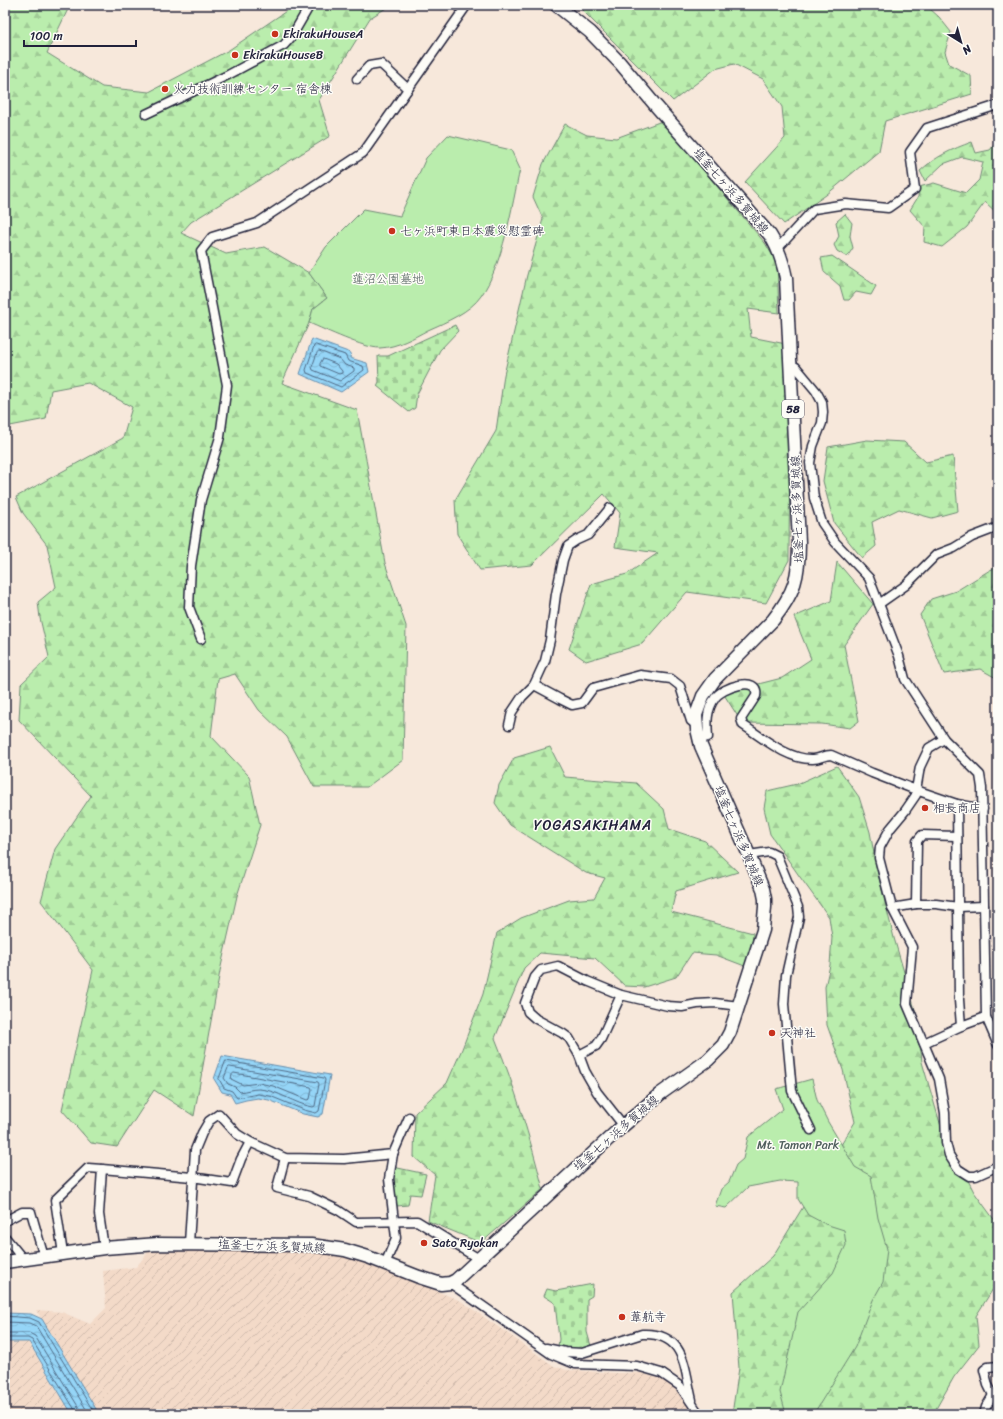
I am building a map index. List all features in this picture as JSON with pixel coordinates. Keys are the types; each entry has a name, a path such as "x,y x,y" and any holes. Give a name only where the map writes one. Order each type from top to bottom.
{"main road":[{"name":"塩釜七ヶ浜多賀城線","path":"5,1262 104,1248 189,1244 311,1245 345,1250 441,1284 450,1283 456,1280 480,1259 660,1094 717,1052 723,1045 730,1032 763,930 765,907 762,889 749,855 698,740 696,715 699,705 708,688 715,679 777,615 790,594 796,580 799,566 800,542 792,365 786,278 783,261 778,248 770,235 620,63 590,32 556,5"}],"street":[{"path":"146,114 228,75 284,45 292,36 310,5"},
{"path":"201,639 189,607 191,566 201,500 220,437 227,385 201,251 212,237 257,223 363,153 467,5"},
{"path":"357,79 369,66 380,64 408,89"},
{"path":"778,248 814,209 846,204 888,208 915,189 910,152 927,128 998,105"},
{"path":"792,365 796,367 816,391 822,402 822,423 813,446 810,463 817,511 829,534 869,578 906,678 944,739 980,775 983,809 986,1017 998,1045"},
{"path":"509,725 512,712 522,697 534,685 545,661 550,640 556,594 563,560 568,546 588,534 610,508"},
{"path":"878,604 906,584 936,556 954,548 972,537 998,528"},
{"path":"534,685 572,705 582,703 593,688 618,681 640,676 671,679 680,686 691,721 696,725"},
{"path":"698,740 708,738 707,720 710,706 715,696 721,691 750,684 756,690 756,696 741,719 743,725 769,742 798,757 820,759 831,754 872,773 916,790 957,804 983,809"},
{"path":"944,739 929,748 920,767 916,795 906,811 890,829 880,848 879,858 892,908 912,947 907,1004 939,1079 945,1113 946,1143 949,1155 958,1169 969,1176 976,1176 998,1166"},
{"path":"957,804 959,1000 961,1026"},
{"path":"916,904 917,841 922,835 957,836"},
{"path":"749,855 770,852 776,856 798,907 799,917 786,975 784,1004 792,1091 811,1130"},
{"path":"892,908 916,904 936,904 958,907 984,906"},
{"path":"624,1126 596,1092 585,1071 579,1055 569,1038 536,1019 528,1012 525,1003 535,977 541,970 558,966 587,981 621,995 668,1006 682,1007 715,1003 739,1006"},
{"path":"579,1055 596,1046 601,1039 621,995"},
{"path":"924,1043 961,1026 986,1017"},
{"path":"189,1244 192,1176 195,1150 209,1121 219,1114 237,1134 250,1142 285,1158 344,1159 393,1154"},
{"path":"385,1264 396,1238 389,1180 393,1154 408,1117"},
{"path":"63,1254 55,1200 88,1168 192,1176 232,1183 241,1159 250,1142"},
{"path":"285,1158 277,1188 309,1196 338,1210 356,1222 417,1221 480,1259"},
{"path":"102,1169 99,1214 104,1248"},
{"path":"5,1221 22,1212 31,1212 44,1257"},
{"path":"5,1237 23,1259"},
{"path":"450,1283 551,1354 575,1364 637,1366 661,1373 680,1386 699,1414"},
{"path":"538,1346 565,1352 582,1353 642,1334 652,1333 664,1336 675,1344 681,1354 693,1405"},
{"path":"984,1414 986,1407 996,1395 988,1385 984,1370 988,1367 998,1366"}],"shaded area":[{"path":"209,1250 335,1254 367,1262 461,1301 554,1366 566,1370 641,1373 664,1380 677,1389 694,1414 99,1414 36,1310 62,1312 90,1324 106,1308 103,1271 136,1267 149,1251"},
{"path":"5,1342 28,1342 72,1414 5,1414"}],"green space":[{"path":"5,5 70,5 47,53 102,87 149,92 229,50 295,5 391,5 370,18 319,100 330,136 191,222 181,233 226,254 265,247 309,273 327,298 313,309 309,323 282,383 357,410 385,563 406,626 403,760 367,787 314,787 287,737 259,710 235,674 218,679 211,736 249,776 260,825 237,896 220,971 194,1116 154,1090 117,1147 91,1143 62,1110 93,970 41,901 55,849 91,796 19,720 21,684 49,657 38,602 56,587 47,545 23,513 16,497 123,438 132,407 88,383 51,390 46,419 5,427"},
{"path":"577,5 929,5 929,8 939,17 951,32 945,52 949,64 971,76 972,94 885,121 879,151 826,195 784,224 745,182 785,138 782,107 763,79 734,64 715,69 673,101"},
{"path":"662,121 765,243 777,263 779,313 748,309 751,337 786,344 790,406 789,560 766,603 687,592 642,644 586,661 569,649 591,584 627,574 658,553 615,547 620,513 604,494 532,565 480,570 457,534 455,500 496,431 504,375 527,275 543,219 533,197 543,164 565,124 587,135 616,138"},
{"name":"蓮沼公園墓地","path":"448,135 511,150 520,169 501,252 489,283 481,296 471,307 457,316 405,342 387,347 380,348 364,345 309,323 313,309 327,298 309,273 326,247 364,209 400,216 426,158"},
{"path":"998,140 998,214 985,202 967,227 942,247 924,242 925,227 910,210 918,197 919,187 934,183 966,193 979,180 983,162 962,157 943,164 925,181 920,171 938,158 972,142 976,153 990,150"},
{"path":"845,214 852,223 850,236 853,248 847,257 837,251 834,245 839,236 836,222"},
{"path":"832,256 876,286 871,295 856,292 849,300 844,300 840,286 824,272 821,258"},
{"path":"455,325 458,331 440,350 417,394 415,408 409,412 377,386 379,382 378,356 388,356"},
{"path":"867,440 904,442 926,462 953,456 958,511 932,518 899,509 872,522 876,546 862,558 834,523 823,481 828,447"},
{"path":"837,562 873,604 844,645 859,721 850,728 822,724 742,723 723,693 782,678 811,659 794,617 831,601"},
{"path":"998,567 998,679 980,669 944,674 920,615 931,599 956,591 990,570"},
{"path":"550,747 565,777 636,783 664,809 669,829 705,841 738,872 676,891 671,912 753,933 750,968 716,955 692,953 676,977 644,987 625,986 595,958 540,953 524,968 495,1038 522,1113 543,1189 481,1243 428,1221 435,1175 414,1157 415,1113 447,1083 483,994 497,933 521,918 569,900 594,898 605,878 586,873 510,825 495,803 499,785 514,758"},
{"path":"837,766 859,797 870,832 877,870 894,938 918,1020 922,1062 942,1130 974,1192 998,1227 998,1281 976,1316 979,1345 954,1377 933,1414 732,1414 739,1368 733,1292 773,1256 855,1122 843,1070 827,1025 825,987 830,965 832,937 829,917 770,834 764,808 767,791 797,784"},
{"name":"Mt. Tamon Park","path":"812,1079 817,1100 828,1122 855,1167 871,1176 878,1218 887,1249 883,1282 873,1300 855,1347 816,1410 799,1414 786,1414 780,1392 798,1312 833,1273 846,1245 844,1230 825,1224 808,1215 798,1199 798,1182 780,1181 748,1187 726,1208 715,1206 721,1189 729,1182 736,1165 743,1159 748,1137 783,1109 776,1089"},
{"path":"393,1167 426,1174 421,1195 410,1194 408,1205 397,1206 392,1185"},
{"path":"593,1284 592,1296 587,1299 587,1332 591,1346 574,1349 558,1347 559,1339 555,1303 544,1296 547,1289 556,1291"}],"water":[{"path":"998,299 998,339 995,311"},
{"path":"312,339 351,353 350,358 367,363 369,372 341,392 300,374"},
{"path":"222,1056 330,1075 323,1114 318,1117 303,1114 269,1100 258,1098 235,1103 230,1094 222,1092 214,1079"},
{"path":"5,1313 31,1314 42,1319 99,1414 72,1414 29,1342 5,1342"}],"place":[{"name":"EkirakuHouseA","path":"275,34"},
{"name":"EkirakuHouseB","path":"235,55"},
{"name":"火力技術訓練センター 宿舎棟","path":"165,89"},
{"name":"七ヶ浜町東日本震災慰霊碑","path":"392,231"},
{"name":"相長商店","path":"925,808"},
{"name":"天神社","path":"772,1033"},
{"name":"Sato Ryokan","path":"424,1243"},
{"name":"葦航寺","path":"622,1317"}],"district":[{"name":"YOGASAKIHAMA","path":"593,825"}]}
